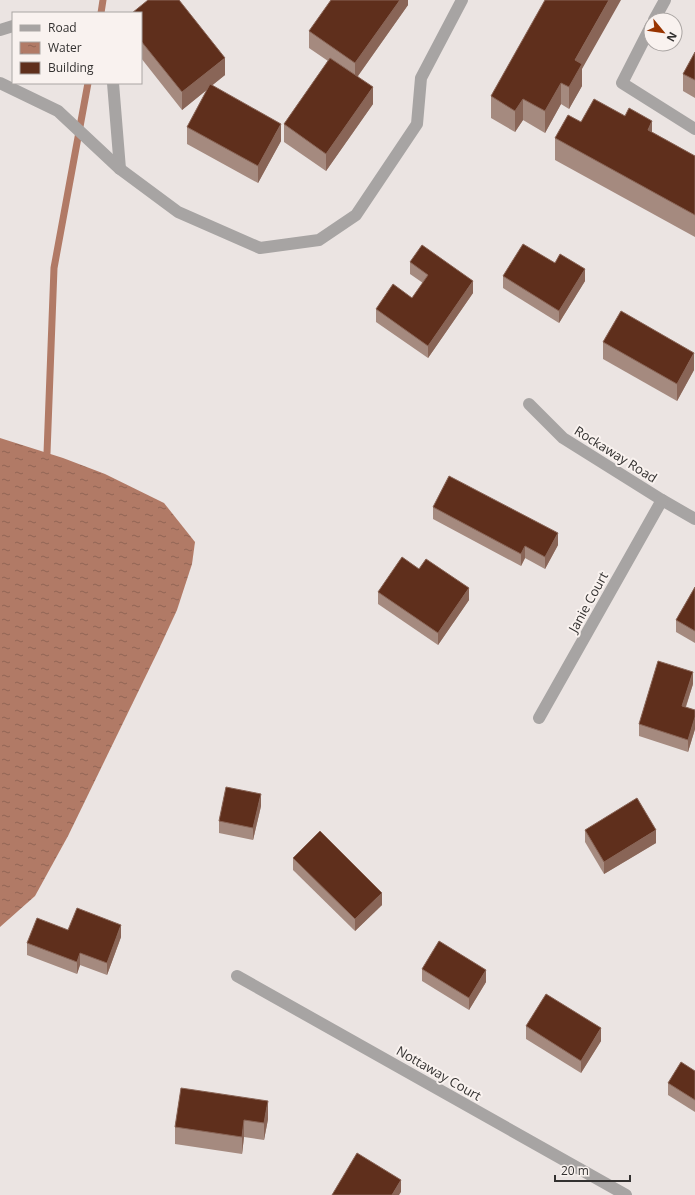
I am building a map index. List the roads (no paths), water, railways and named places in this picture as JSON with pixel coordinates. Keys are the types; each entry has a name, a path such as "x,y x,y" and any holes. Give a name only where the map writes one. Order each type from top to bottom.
{"street":[{"path":"0,83 58,111 120,169 178,212 260,248 319,240 356,215 417,124 421,78 462,0"},
{"path":"658,12 665,0"},
{"path":"0,30 12,26"},
{"path":"643,42 622,83 695,128"},
{"path":"113,84 120,169"},
{"name":"Rockaway Road","path":"529,404 563,438 662,500 695,518"},
{"name":"Janie Court","path":"539,718 662,500"},
{"name":"Nottaway Court","path":"237,976 626,1195"}],"water":[{"path":"0,438 63,458 105,474 164,503 195,542 192,564 177,610 68,836 35,896 0,927"}],"waterway":[{"path":"101,12 103,0"},
{"path":"47,453 54,268 88,84"}]}
